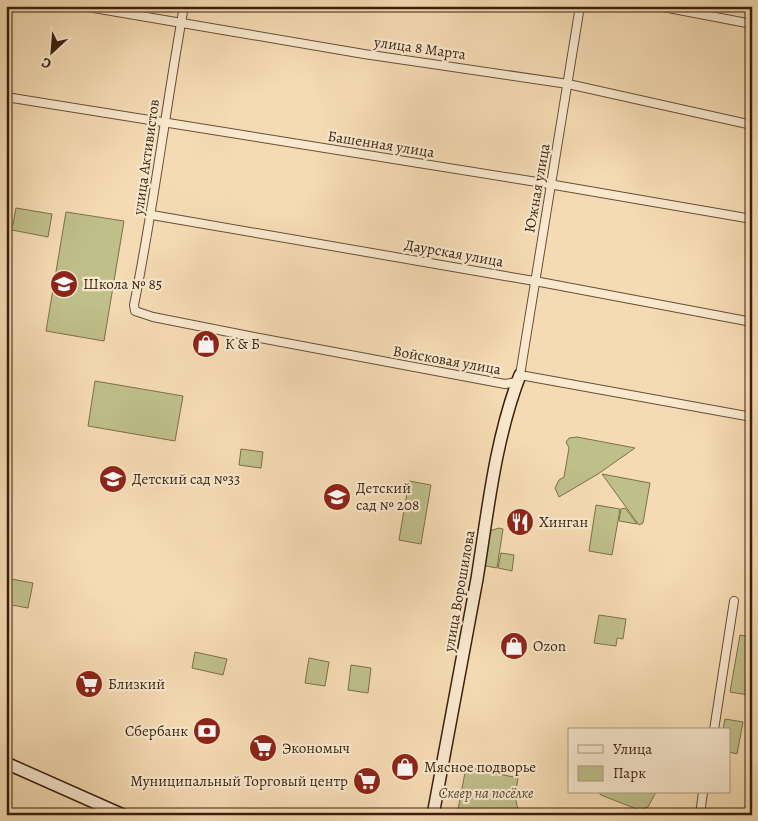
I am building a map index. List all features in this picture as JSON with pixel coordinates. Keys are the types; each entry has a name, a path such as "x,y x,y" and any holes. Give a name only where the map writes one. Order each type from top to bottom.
{"main road":[{"name":"улица Ворошилова","path":"433,815 468,633 499,448 510,403 520,375"},
{"path":"6,764 123,815"}],"street":[{"name":"улица 8 Марта","path":"82,6 364,54 568,84 752,125"},
{"name":"улица Активистов","path":"135,311 134,305 152,215 164,124 184,6"},
{"name":"Южная улица","path":"520,375 580,6"},
{"path":"658,6 752,24"},
{"name":"Башенная улица","path":"6,97 752,219"},
{"name":"Даурская улица","path":"152,215 535,281 752,322"},
{"name":"Войсковая улица","path":"135,311 153,317 262,339 505,384 516,382 520,375 752,417"},
{"path":"714,728 734,601"},
{"path":"700,815 704,794"}],"green space":[{"path":"16,208 52,214 48,237 12,230"},
{"path":"66,212 124,221 104,341 46,331"},
{"path":"95,381 183,396 175,441 88,426"},
{"path":"577,437 635,448 598,474 559,497 555,488 559,480 564,477 569,448 566,442 569,438"},
{"path":"241,449 263,452 261,468 239,465"},
{"path":"602,474 650,483 643,523 639,525"},
{"path":"409,481 431,485 421,544 399,540"},
{"path":"596,505 620,509 612,555 589,551"},
{"path":"625,508 637,524 619,521 621,509"},
{"path":"499,528 503,529 497,568 480,565 486,532"},
{"path":"501,553 514,555 512,571 498,568"},
{"path":"6,578 33,583 28,608 6,604"},
{"path":"599,615 626,619 623,639 617,638 616,646 594,643"},
{"path":"740,635 752,637 752,671 748,695 730,692"},
{"path":"195,652 227,659 223,675 192,668"},
{"path":"309,658 329,662 325,686 305,683"},
{"path":"351,665 371,668 368,693 348,690"},
{"path":"725,719 743,722 737,754 730,752 730,728 723,728"},
{"name":"Сквер на посёлке","path":"466,767 518,778 515,796 519,815 457,815"},
{"path":"655,794 648,807 639,810 601,795"}],"place":[{"name":"Школа № 85","path":"64,284"},
{"name":"К & Б","path":"206,344"},
{"name":"Детский сад №33","path":"113,479"},
{"name":"Детский сад № 208","path":"337,497"},
{"name":"Хинган","path":"520,522"},
{"name":"Ozon","path":"514,646"},
{"name":"Близкий","path":"89,684"},
{"name":"Сбербанк","path":"207,731"},
{"name":"Экономыч","path":"263,748"},
{"name":"Мясное подворье","path":"405,767"},
{"name":"Муниципальный Торговый центр","path":"367,781"}]}
